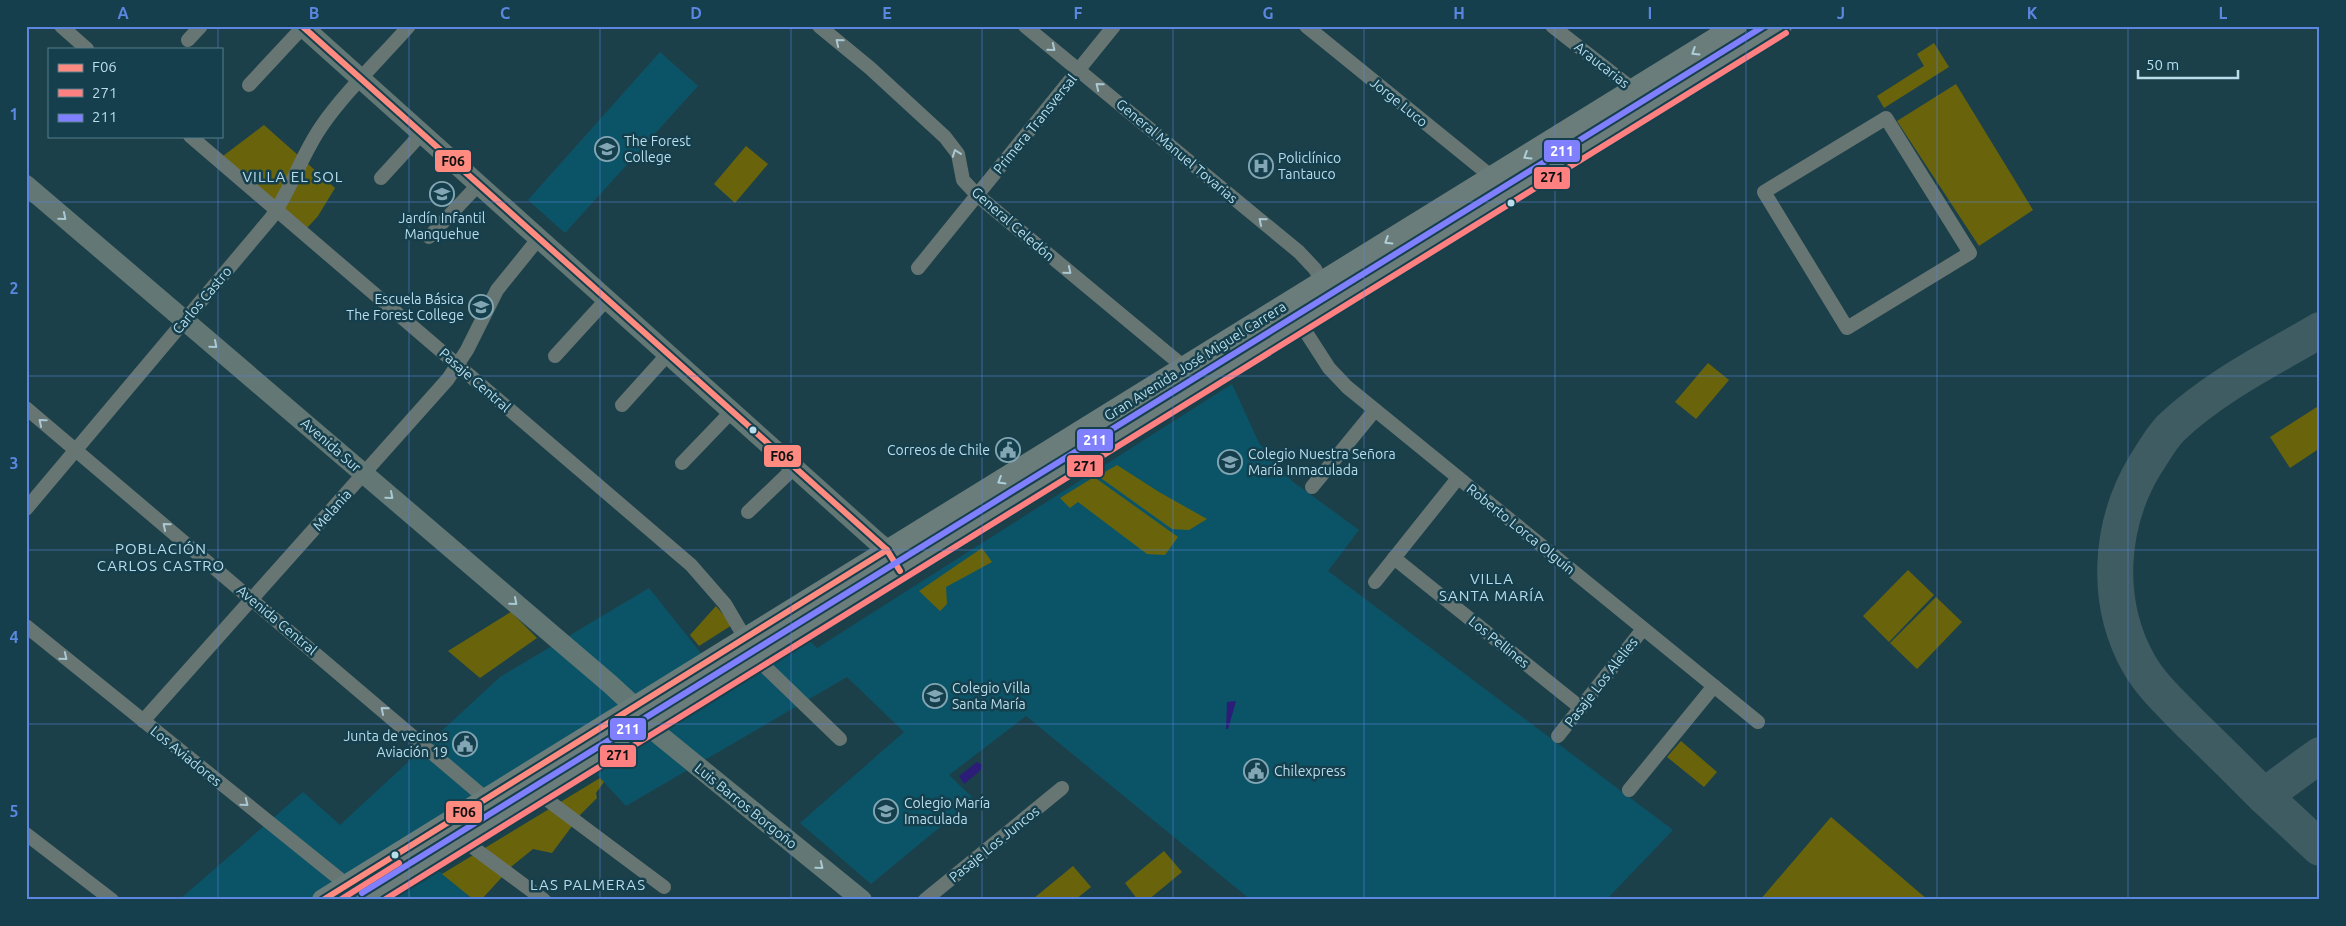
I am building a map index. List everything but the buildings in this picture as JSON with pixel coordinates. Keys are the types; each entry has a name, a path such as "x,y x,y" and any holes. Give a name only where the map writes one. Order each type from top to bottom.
{"main road":[{"name":"Gran Avenida José Miguel Carrera","path":"375,898 463,840 494,807 538,793 745,638 1736,26"},
{"name":"Gran Avenida José Miguel Carrera","path":"323,900 347,885 494,807 641,716 756,658 1646,110 1771,29"}],"street":[{"path":"61,26 86,48"},
{"path":"188,40 201,26"},
{"name":"Carlos Castro","path":"26,509 276,210 320,129 409,26"},
{"name":"General Celedón","path":"819,26 870,68 945,137 958,154 963,180 977,195 1184,367"},
{"name":"General Manuel Tovarias","path":"1025,26 1299,252 1315,269 1322,282"},
{"name":"Primera Transversal","path":"918,268 1114,26"},
{"name":"Jorge Luco","path":"1306,26 1492,177"},
{"name":"Araucarias","path":"1552,26 1634,90 1646,110"},
{"path":"248,85 303,27 796,467 887,550 900,570"},
{"path":"1886,118 1970,253 1848,328 1764,192 1886,118"},
{"path":"381,178 422,133"},
{"name":"Pasaje Central","path":"192,138 691,565 725,604 745,638"},
{"path":"429,238 479,184"},
{"name":"Avenida Sur","path":"26,185 364,474 641,716"},
{"name":"Melania","path":"143,721 364,474 458,365 500,285 539,238"},
{"path":"555,356 607,299"},
{"name":"Roberto Lorca Olguín","path":"1300,323 1335,376 1758,722"},
{"path":"622,405 668,354"},
{"name":"Avenida Central","path":"26,408 494,807"},
{"path":"1312,487 1375,410"},
{"path":"682,463 732,411"},
{"path":"748,512 796,467"},
{"path":"1375,582 1458,478"},
{"name":"Los Pellines","path":"1394,558 1581,708"},
{"name":"Los Aviadores","path":"26,626 347,885"},
{"name":"Pasaje Los Alelies","path":"1558,736 1643,628"},
{"path":"756,658 840,739"},
{"path":"1629,790 1714,686"},
{"name":"Luis Barros Borgoño","path":"641,716 862,900"},
{"name":"Pasaje Los Juncos","path":"925,900 1062,788"},
{"path":"538,793 664,887"},
{"path":"26,834 112,900"},
{"path":"463,840 544,900"},
{"path":"347,885 375,898"}],"shaded area":[{"path":"1934,43 1949,67 1884,108 1877,96 1924,66 1917,54"},
{"name":"The Forest College","path":"660,52 698,86 565,233 528,200"},
{"path":"1956,84 2033,210 1979,246 1897,121"},
{"path":"264,125 335,188 318,216 306,229 223,156"},
{"path":"746,146 768,164 735,203 714,184"},
{"path":"1708,363 1729,380 1696,419 1675,402"},
{"path":"1232,384 1259,443 1292,481 1359,530 1328,571 1673,830 1606,900 1251,900 1026,716 949,775 974,799 871,884 800,823 904,732 847,677 626,806 564,739 403,840 474,900 179,900 303,792 340,825 500,677 649,588 728,687 808,639 817,648"},
{"path":"2320,405 2320,448 2290,468 2270,437"},
{"path":"1117,465 1159,492 1207,519 1189,530 1172,529 1098,476"},
{"path":"1094,477 1178,537 1165,555 1147,554 1078,502 1070,508 1060,498"},
{"path":"982,548 992,562 946,587 947,604 940,611 919,591"},
{"path":"1908,570 1934,595 1889,642 1863,616"},
{"path":"1936,597 1962,622 1917,669 1890,643"},
{"path":"716,606 732,625 699,646 690,635"},
{"path":"511,612 537,638 480,678 448,651"},
{"path":"1236,701 1228,729 1226,729 1227,702"},
{"path":"1681,741 1717,772 1704,787 1667,757"},
{"path":"977,762 982,765 981,770 964,784 959,776"},
{"path":"600,778 604,782 596,793 597,798 581,814 552,853 533,849 512,866 481,900 474,900 442,874"},
{"path":"1831,817 1928,900 1760,900"},
{"path":"1164,851 1182,872 1148,900 1138,900 1125,883"},
{"path":"1073,866 1091,887 1075,900 1035,900 1034,898"}],"taxiway":[{"path":"2264,796 2163,696 2139,664 2128,640 2120,615 2116,590 2115,564 2118,538 2133,488 2160,441 2171,428 2224,387 2320,330"},
{"path":"2320,755 2264,796 2320,848"}],"transit line":[{"name":"F06","path":"302,26 887,550 900,571"},
{"name":"211","path":"362,893 1764,26"},
{"name":"271","path":"384,900 1786,33"},
{"name":"F06","path":"323,900 887,550"},
{"name":"271","path":"340,900 399,863"}],"place":[{"name":"The Forest College","path":"607,149"},
{"name":"Policlínico Tantauco","path":"1261,166"},
{"name":"Jardín Infantil Manquehue","path":"442,194"},
{"name":"Escuela Básica The Forest College","path":"481,307"},
{"name":"Correos de Chile","path":"1008,450"},
{"name":"Colegio Nuestra Señora María Inmaculada","path":"1230,462"},
{"name":"Colegio Villa Santa María","path":"935,696"},
{"name":"Junta de vecinos Aviación 19","path":"465,744"},
{"name":"Chilexpress","path":"1256,771"},
{"name":"Colegio María Imaculada","path":"886,811"}],"district":[{"name":"VILLA EL SOL","path":"293,177"},
{"name":"POBLACIÓN CARLOS CASTRO","path":"161,558"},
{"name":"VILLA SANTA MARÍA","path":"1492,588"},
{"name":"LAS PALMERAS","path":"588,885"}]}
